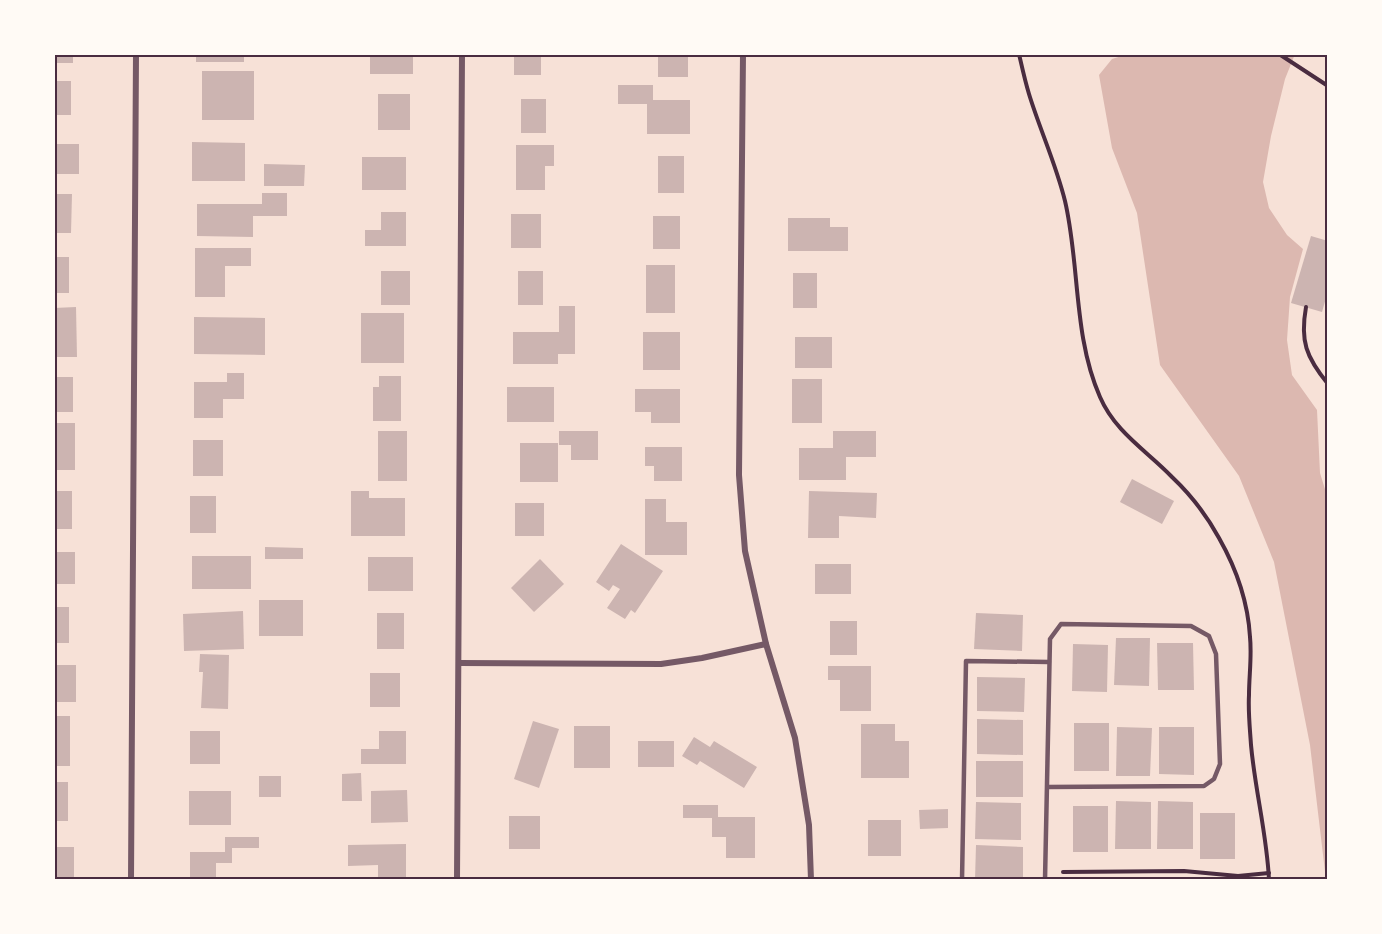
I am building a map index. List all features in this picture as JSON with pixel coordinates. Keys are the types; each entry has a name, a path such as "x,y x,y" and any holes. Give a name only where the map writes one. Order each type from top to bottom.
{"street":[{"path":"131,880 136,54"},
{"path":"458,880 462,54"},
{"path":"743,54 739,475 745,551 766,644 795,738 809,825 811,880"},
{"path":"459,663 662,664 766,644"}],"lane":[{"path":"1045,880 1050,639 1061,624 1191,626 1209,636 1216,654 1220,764 1214,779 1204,786 1047,788"},
{"path":"962,880 966,661 1049,662"}],"path":[{"path":"1019,54 1028,93 1065,202 1085,346 1097,391 1113,420 1125,434 1172,477 1199,509 1219,537 1242,591 1251,637 1249,696 1251,746 1269,880"},
{"path":"1279,54 1328,86"},
{"path":"1306,307 1302,328 1305,345 1309,356 1328,384"},
{"path":"1063,872 1184,871 1238,876 1269,873"}],"shaded area":[{"path":"1128,54 1295,54 1285,79 1263,182 1269,208 1287,235 1303,249 1290,297 1287,340 1292,375 1317,410 1320,473 1328,499 1328,880 1326,880 1310,745 1274,562 1239,476 1160,365 1137,213 1112,148 1099,75 1112,59"}],"building":[{"path":"54,54 73,54 73,63 54,63"},
{"path":"196,54 244,54 244,62 196,62"},
{"path":"370,54 413,54 413,74 370,74"},
{"path":"514,54 541,54 541,75 514,75"},
{"path":"658,54 688,54 688,77 658,77"},
{"path":"202,71 254,71 254,120 202,120"},
{"path":"54,81 71,81 71,115 54,115"},
{"path":"618,85 653,85 653,100 690,100 690,134 647,134 647,104 618,104"},
{"path":"378,94 410,94 410,130 378,130"},
{"path":"521,99 546,99 546,133 521,133"},
{"path":"192,142 245,143 245,181 192,181"},
{"path":"54,144 79,144 79,174 54,174"},
{"path":"516,145 554,145 554,166 545,166 545,190 516,190"},
{"path":"658,156 684,156 684,193 658,193"},
{"path":"362,157 406,157 406,190 362,190"},
{"path":"264,164 305,165 304,186 264,186"},
{"path":"262,193 287,193 287,216 253,216 253,237 197,236 197,204 262,204"},
{"path":"54,194 72,194 71,233 54,233"},
{"path":"381,212 406,212 406,246 365,246 365,230 381,230"},
{"path":"511,214 541,214 541,248 511,248"},
{"path":"653,216 680,216 680,249 653,249"},
{"path":"788,218 830,218 830,227 848,227 848,251 788,251"},
{"path":"1311,236 1328,241 1328,291 1322,312 1291,303"},
{"path":"195,248 251,248 251,266 225,266 225,297 195,297"},
{"path":"54,257 69,257 69,293 54,293"},
{"path":"646,265 675,265 675,313 646,313"},
{"path":"381,271 410,271 410,305 381,305"},
{"path":"518,271 543,271 543,305 518,305"},
{"path":"793,273 817,273 817,308 793,308"},
{"path":"559,306 575,306 575,354 558,354 558,364 513,364 513,332 559,332"},
{"path":"76,307 77,357 54,357 54,308"},
{"path":"361,313 404,313 404,363 361,363"},
{"path":"194,317 265,318 265,355 194,354"},
{"path":"643,332 680,332 680,370 643,370"},
{"path":"795,337 832,337 832,368 795,368"},
{"path":"227,373 244,373 244,399 223,399 223,418 194,418 194,382 227,382"},
{"path":"379,376 401,376 401,421 373,421 373,387 379,387"},
{"path":"54,377 73,377 73,412 54,412"},
{"path":"792,379 822,379 822,423 792,423"},
{"path":"507,387 554,387 554,422 507,422"},
{"path":"635,389 680,389 680,423 651,423 651,412 635,412"},
{"path":"54,423 75,423 75,470 54,470"},
{"path":"378,431 407,431 407,481 378,481"},
{"path":"559,431 598,431 598,460 571,460 571,445 559,445"},
{"path":"833,431 876,431 876,457 846,457 846,480 799,480 799,448 833,448"},
{"path":"193,440 223,440 223,476 193,476"},
{"path":"520,443 558,443 558,482 520,482"},
{"path":"645,447 682,447 682,481 654,481 654,466 645,466"},
{"path":"1132,479 1174,501 1162,524 1120,502"},
{"path":"54,491 72,491 72,529 54,529"},
{"path":"351,491 369,491 369,498 405,498 405,536 351,536"},
{"path":"809,491 877,493 876,518 839,516 839,538 808,538"},
{"path":"190,496 216,496 216,533 190,533"},
{"path":"645,499 666,499 666,522 687,522 687,555 645,555"},
{"path":"515,503 544,503 544,536 515,536"},
{"path":"621,544 663,571 635,613 631,610 625,619 607,608 620,589 613,585 609,591 596,582"},
{"path":"265,547 303,548 303,559 265,559"},
{"path":"54,552 75,552 75,584 54,584"},
{"path":"192,556 251,556 251,589 192,589"},
{"path":"368,557 413,557 413,591 368,591"},
{"path":"540,559 564,584 534,612 511,588"},
{"path":"815,564 851,564 851,594 815,594"},
{"path":"259,600 303,600 303,636 259,636"},
{"path":"54,607 69,607 69,643 54,643"},
{"path":"243,611 244,649 184,651 183,614"},
{"path":"377,613 404,613 404,649 377,649"},
{"path":"976,613 1023,615 1022,651 974,649"},
{"path":"830,621 857,621 857,655 830,655"},
{"path":"1116,638 1150,638 1149,686 1114,685"},
{"path":"1157,643 1193,643 1194,690 1158,690"},
{"path":"1073,644 1108,645 1107,692 1072,691"},
{"path":"200,654 229,655 228,709 201,708 203,672 199,672"},
{"path":"54,665 76,665 76,702 54,702"},
{"path":"828,666 871,666 871,711 840,711 840,680 828,680"},
{"path":"370,673 400,673 400,707 370,707"},
{"path":"977,677 1025,678 1024,712 977,711"},
{"path":"54,716 70,716 70,766 54,766"},
{"path":"977,719 1023,720 1023,755 977,754"},
{"path":"533,721 559,729 539,788 514,779"},
{"path":"1074,723 1109,723 1109,771 1074,771"},
{"path":"861,724 895,724 895,741 909,741 909,778 861,778"},
{"path":"574,726 610,726 610,768 574,768"},
{"path":"1117,727 1152,728 1150,776 1116,776"},
{"path":"1159,727 1194,727 1194,775 1159,774"},
{"path":"190,731 220,731 220,764 190,764"},
{"path":"379,731 406,731 406,764 361,764 361,749 379,749"},
{"path":"694,737 710,747 714,741 757,767 744,788 700,761 697,765 682,756"},
{"path":"638,741 674,741 674,767 638,767"},
{"path":"976,761 1023,761 1023,797 976,797"},
{"path":"361,773 362,801 342,801 342,774"},
{"path":"259,776 281,776 281,797 259,797"},
{"path":"54,782 68,782 68,821 54,821"},
{"path":"407,790 408,822 371,823 371,791"},
{"path":"189,791 231,791 231,825 189,825"},
{"path":"1116,801 1151,802 1151,849 1115,849"},
{"path":"1158,801 1193,802 1193,849 1157,849"},
{"path":"976,802 1021,803 1021,840 975,839"},
{"path":"683,805 718,805 718,817 755,817 755,858 726,858 726,837 712,837 712,818 683,818"},
{"path":"1073,806 1108,806 1108,852 1073,852"},
{"path":"948,809 948,828 920,829 919,810"},
{"path":"1200,813 1235,813 1235,859 1200,859"},
{"path":"509,816 540,816 540,849 509,849"},
{"path":"868,820 901,820 901,856 868,856"},
{"path":"225,837 259,837 259,848 232,848 232,863 216,863 216,880 190,880 190,852 225,852"},
{"path":"406,844 406,880 378,880 378,865 348,866 348,845"},
{"path":"976,845 1023,847 1023,880 975,880"},
{"path":"54,847 74,847 74,878 54,878"},
{"path":"515,877 541,877 541,880 515,880"},
{"path":"724,877 756,877 756,880 724,880"}]}
